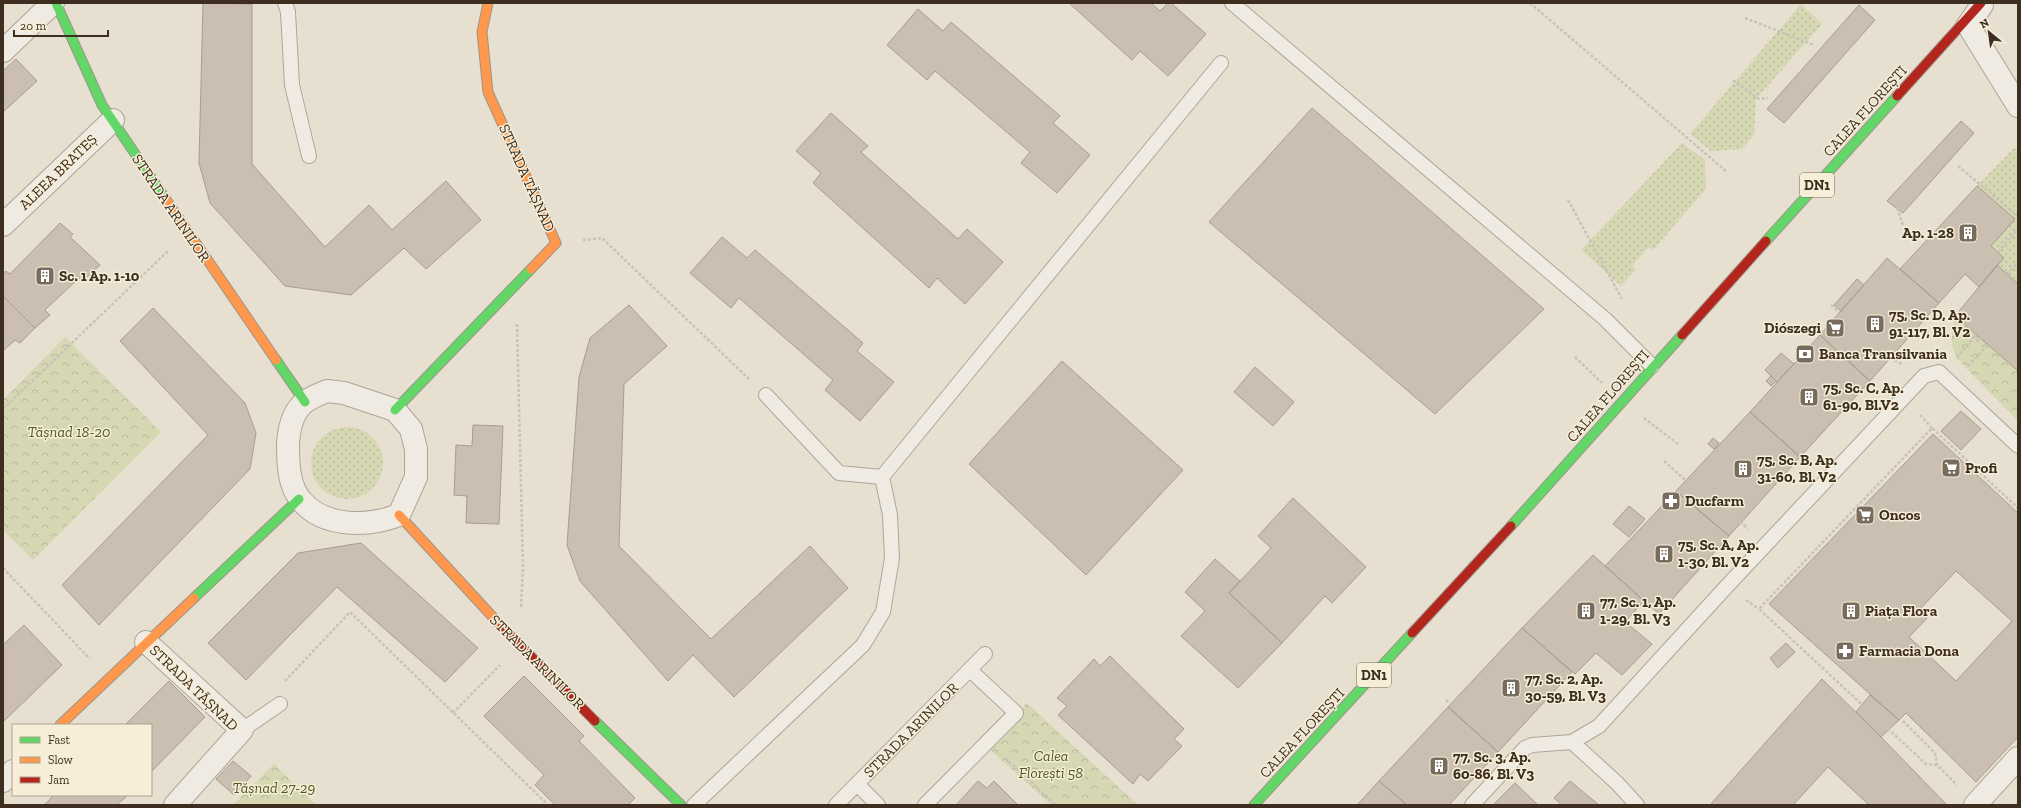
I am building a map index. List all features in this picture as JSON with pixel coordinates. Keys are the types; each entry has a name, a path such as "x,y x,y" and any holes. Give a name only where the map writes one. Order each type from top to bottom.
{"street":[{"path":"3,51 53,3"},
{"name":"STRADA ARINILOR","path":"56,3 102,105 187,232 305,402"},
{"name":"STRADA TĂȘNAD","path":"395,410 556,243 488,92 482,32 488,3"},
{"path":"1982,3 1968,25 2018,106"},
{"name":"CALEA FLOREȘTI","path":"1254,805 1494,545 1652,366 1982,3"},
{"name":"ALEEA BRATEȘ","path":"3,225 113,120"},
{"path":"327,391 344,393 395,410 411,429 416,449 416,478 399,515 385,521 366,523 339,522 316,513 299,499 292,482 288,461 289,433 294,416 305,402 327,391"},
{"name":"STRADA TĂȘNAD","path":"61,724 146,642 299,499"},
{"name":"STRADA ARINILOR","path":"399,515 518,645 681,805"},
{"name":"STRADA TĂȘNAD","path":"146,642 242,730 175,805"},
{"path":"1975,805 2018,758"},
{"path":"3,781 12,772"}],"lane":[{"path":"284,3 288,12 292,85 309,156"},
{"path":"1232,3 1605,319 1652,366"},
{"path":"882,477 1221,63"},
{"path":"1472,805 1525,748 1532,745 1572,742 1599,726 1727,586 1924,376 1939,372 2018,446"},
{"path":"766,394 839,473 882,477"},
{"path":"694,805 863,645 883,612 892,558 890,515 882,477"},
{"name":"STRADA ARINILOR","path":"836,805 985,654"},
{"path":"925,805 1016,713 970,670"},
{"path":"242,730 280,704"},
{"path":"1572,742 1617,783 1637,805"},
{"path":"857,784 878,805"}],"path":[{"path":"1530,3 1727,172"},
{"path":"1745,18 1814,46"},
{"path":"1733,80 1759,99 1768,98"},
{"path":"1958,166 2018,216"},
{"path":"1568,200 1622,299"},
{"path":"1897,208 1903,225"},
{"path":"1998,252 2018,229"},
{"path":"3,409 187,232"},
{"path":"556,243 602,238 766,394"},
{"path":"2007,274 2018,263"},
{"path":"516,285 523,569"},
{"path":"1831,305 1840,313"},
{"path":"1955,360 1974,338 1978,341 1980,338"},
{"path":"1965,369 1988,345"},
{"path":"1759,610 1932,428 2018,508"},
{"path":"1664,461 1685,480"},
{"path":"3,568 109,677"},
{"path":"1756,607 1926,764 1937,765 1935,753 1903,721"},
{"path":"281,686 350,612 548,805"},
{"path":"453,713 518,645"},
{"path":"1446,700 1451,704"},
{"path":"987,742 1055,805"}],"green space":[{"path":"1801,4 1822,24 1756,99 1754,135 1742,149 1711,151 1690,134"},
{"path":"1682,143 1705,160 1706,189 1653,250 1649,247 1632,266 1636,269 1621,286 1581,250"},
{"path":"2015,147 2018,152 2018,285 1997,265 2004,258 1991,246 2014,219 1977,186"},
{"path":"1955,316 2018,371 2018,421 1959,361 1952,344"},
{"name":"Tășnad 18-20","path":"65,337 161,432 33,560 3,530 3,400"},
{"path":"347,427 367,433 377,443 383,463 377,483 367,493 347,499 327,493 317,483 311,463 317,443 327,433"},
{"name":"Calea Florești 58","path":"1027,703 1138,805 1051,805 985,745"},
{"name":"Tășnad 27-29","path":"274,764 316,805 233,805"}],"building":[{"path":"203,3 252,4 252,164 325,247 369,205 392,230 446,181 481,220 426,269 404,248 351,295 285,286 210,203 199,163"},
{"path":"1069,3 1151,3 1160,11 1168,3 1171,3 1206,34 1168,76 1140,51 1132,60"},
{"path":"1859,5 1875,20 1784,123 1767,109"},
{"path":"918,9 943,31 951,22 1060,116 1053,123 1090,155 1057,193 1021,163 1030,152 935,71 927,80 887,45"},
{"path":"16,59 37,81 3,112 3,71"},
{"path":"1312,108 1544,309 1435,414 1209,222"},
{"path":"831,113 868,146 861,152 958,239 967,229 1003,262 965,304 937,278 929,288 813,183 821,173 796,151"},
{"path":"1961,121 1974,133 1903,213 1887,201"},
{"name":"Ap. 1-28","path":"1977,186 2015,219 1991,246 2004,258 1979,287 1965,274 1939,303 1900,269"},
{"name":"Sc. 1 Ap. 1-10","path":"60,223 73,234 70,237 100,265 83,281 79,278 45,310 50,315 35,328 3,296 3,275 6,271 10,274"},
{"path":"722,237 747,258 755,250 863,343 857,351 894,382 860,421 825,390 833,380 739,298 731,308 690,273"},
{"name":"75, Sc. D, Ap. 91-117, Bl. V2","path":"1887,258 1939,303 1870,381 1820,335"},
{"path":"1997,265 2018,284 2018,371 1955,316"},
{"path":"1857,279 1864,285 1841,311 1834,305"},
{"path":"3,296 35,328 20,343 15,340 3,351"},
{"path":"629,305 667,346 624,384 619,546 711,639 810,546 848,588 734,697 693,655 668,681 580,581 567,545 579,377 590,338"},
{"path":"153,308 245,403 256,433 250,469 99,625 62,585 208,435 120,341"},
{"name":"75, Sc. C, Ap. 61-90, Bl.V2","path":"1820,335 1870,381 1800,457 1750,412"},
{"path":"1781,353 1794,364 1777,382 1765,370"},
{"path":"1062,361 1183,470 1086,575 969,464"},
{"path":"1255,367 1294,402 1273,426 1234,392"},
{"path":"1771,376 1776,381 1771,386 1766,381"},
{"path":"1961,411 1981,429 1961,450 1941,431"},
{"name":"75, Sc. B, Ap. 31-60, Bl. V2","path":"1750,412 1800,457 1729,536 1676,491"},
{"path":"473,425 503,426 499,524 466,523 467,496 454,495 456,445 472,446"},
{"name":"Piața Flora","path":"1933,434 2018,513 2018,737 1976,782 1906,713 1899,720 1769,604","holes":["1956,571 2012,621 1956,681 1909,637 1930,615 1921,608"]},
{"path":"1713,438 1719,443 1714,449 1708,444"},
{"name":"75, Sc. A, Ap. 1-30, Bl. V2","path":"1676,491 1729,536 1659,614 1605,566"},
{"path":"1293,498 1366,567 1332,603 1325,596 1282,643 1229,593 1271,548 1258,536"},
{"path":"1629,506 1645,519 1629,537 1613,524"},
{"path":"361,543 478,648 445,682 337,587 246,680 208,643 298,553"},
{"name":"77, Sc. 1, Ap. 1-29, Bl. V3","path":"1593,555 1644,601 1625,622 1652,644 1622,675 1596,653 1575,674 1522,628"},
{"path":"1215,559 1240,581 1229,593 1282,643 1238,688 1181,636 1205,611 1185,592"},
{"path":"24,625 62,665 3,722 3,645"},
{"name":"77, Sc. 2, Ap. 30-59, Bl. V3","path":"1522,628 1572,672 1498,752 1448,707"},
{"path":"1786,643 1795,652 1778,668 1770,658"},
{"path":"1110,656 1184,729 1174,739 1182,746 1148,781 1140,774 1133,784 1058,715 1067,706 1057,698 1094,659 1100,666"},
{"path":"524,676 584,736 579,741 635,798 628,805 555,805 535,785 544,775 484,716"},
{"path":"1822,679 1947,805 1866,805 1868,804 1828,767 1793,805 1710,805"},
{"path":"169,681 205,717 152,771 152,724 126,724"},
{"path":"1870,695 1899,720 1881,737 1856,712"},
{"name":"77, Sc. 3, Ap. 60-86, Bl. V3","path":"1448,707 1498,752 1449,805 1407,805 1379,781"},
{"path":"233,761 251,776 234,795 216,779"},
{"path":"978,781 987,788 994,781 1018,805 956,805"},
{"path":"1379,781 1407,805 1357,805"},
{"path":"1570,781 1599,805 1562,805 1554,798"},
{"path":"1515,783 1538,805 1493,805"},
{"path":"53,796 127,796 117,805 44,805"}],"traffic: fast":[{"path":"56,3 102,105 165,198"},
{"path":"1766,241 1897,96"},
{"path":"395,410 531,269"},
{"path":"1511,526 1682,335"},
{"path":"276,360 305,402"},
{"path":"194,598 299,499"},
{"path":"1254,805 1412,633"},
{"path":"595,721 681,805"}],"traffic: slow":[{"path":"488,3 482,32 488,92 556,243 531,269"},
{"path":"165,198 276,360"},
{"path":"399,515 502,627"},
{"path":"61,724 194,598"}],"traffic: jam":[{"path":"1897,96 1981,3"},
{"path":"1682,335 1766,241"},
{"path":"1412,633 1511,526"},
{"path":"502,627 595,721"}],"place":[{"name":"Ap. 1-28","path":"1968,233"},
{"name":"Sc. 1 Ap. 1-10","path":"45,276"},
{"name":"75, Sc. D, Ap. 91-117, Bl. V2","path":"1875,324"},
{"name":"Diószegi","path":"1835,328"},
{"name":"Banca Transilvania","path":"1805,354"},
{"name":"75, Sc. C, Ap. 61-90, Bl.V2","path":"1809,397"},
{"name":"Profi","path":"1951,468"},
{"name":"75, Sc. B, Ap. 31-60, Bl. V2","path":"1743,469"},
{"name":"Ducfarm","path":"1671,501"},
{"name":"Oncos","path":"1865,515"},
{"name":"75, Sc. A, Ap. 1-30, Bl. V2","path":"1664,554"},
{"name":"77, Sc. 1, Ap. 1-29, Bl. V3","path":"1586,611"},
{"name":"Piața Flora","path":"1851,611"},
{"name":"Farmacia Dona","path":"1845,651"},
{"name":"77, Sc. 2, Ap. 30-59, Bl. V3","path":"1511,688"},
{"name":"77, Sc. 3, Ap. 60-86, Bl. V3","path":"1439,766"}]}
